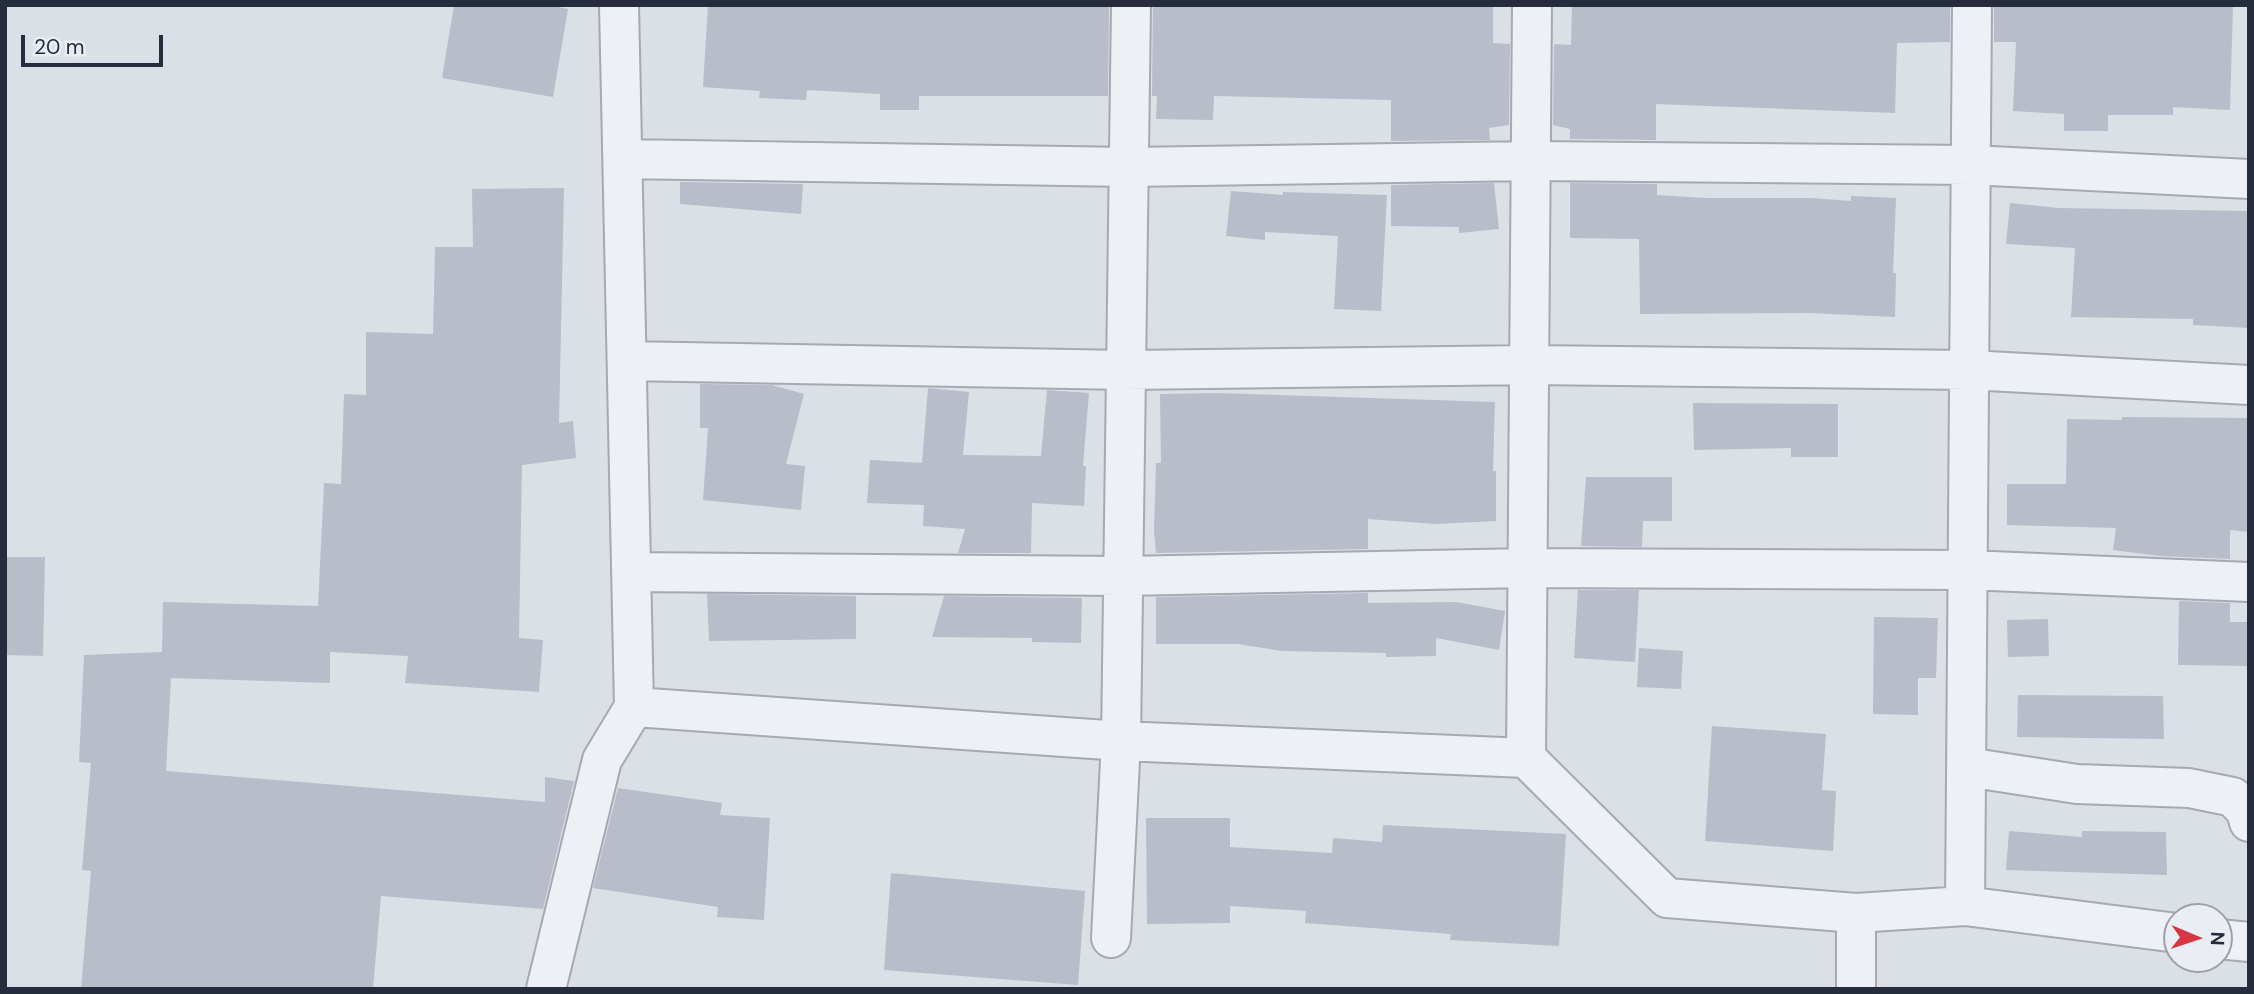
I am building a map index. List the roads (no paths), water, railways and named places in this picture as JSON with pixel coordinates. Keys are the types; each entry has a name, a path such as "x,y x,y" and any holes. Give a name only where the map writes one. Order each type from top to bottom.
{"street":[{"path":"546,989 602,760 634,707 620,5"},
{"path":"1111,938 1121,741 1131,5"},
{"path":"1526,758 1532,5"},
{"path":"1965,906 1972,5"},
{"path":"623,159 1129,167 1531,161 1971,165 2249,178"},
{"path":"627,361 1126,370 1530,365 1969,370 2249,385"},
{"path":"631,572 1123,576 1528,568 1968,570 2249,582"},
{"path":"634,707 1121,741 1526,758 1667,898 1856,913 1965,906 2163,931"},
{"path":"1967,766 2077,784 2189,788 2232,797 2246,811 2249,822"},
{"path":"1856,913 1856,989"},
{"path":"2248,942 2249,921"}]}
